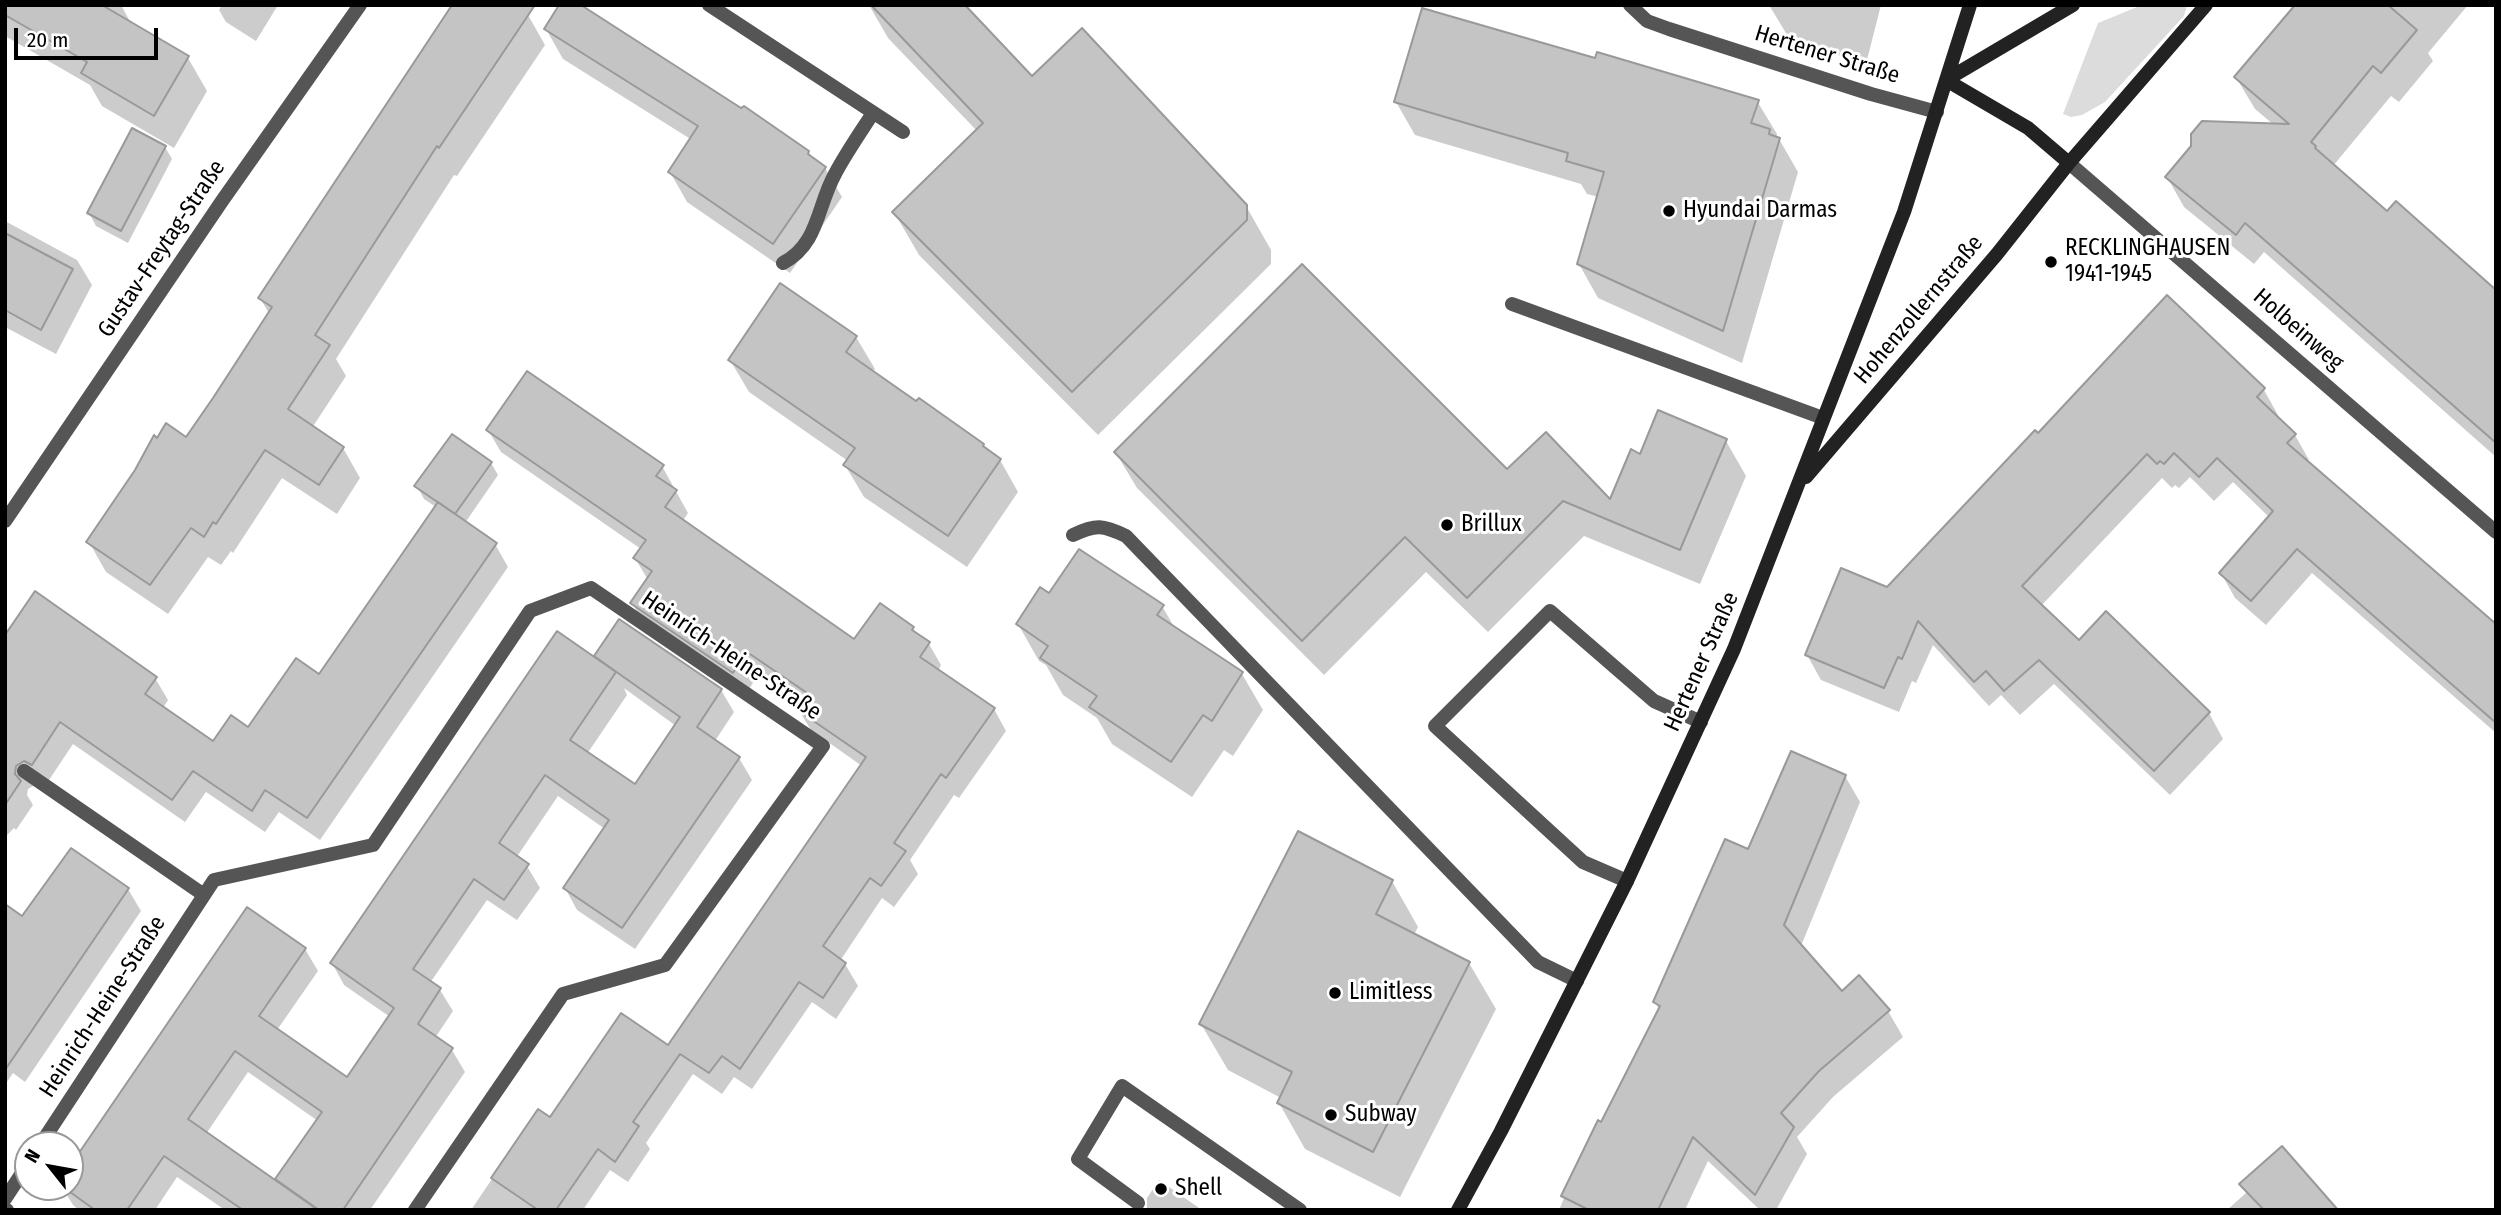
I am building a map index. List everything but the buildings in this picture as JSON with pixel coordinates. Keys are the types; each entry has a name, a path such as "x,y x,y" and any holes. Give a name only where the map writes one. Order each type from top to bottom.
{"main road":[{"name":"Hertener Straße","path":"1458,1210 1627,881 1734,649 1801,484 1823,418 1904,212 1970,5"},
{"path":"2070,163 2028,128 1946,80 2073,5"},
{"name":"Hohenzollernstraße","path":"1801,484 2206,5"}],"street":[{"name":"Gustav-Freytag-Straße","path":"5,521 222,201 360,5"},
{"path":"709,5 902,132"},
{"name":"Hertener Straße","path":"1630,5 1647,20 1669,29 1871,94 1937,112"},
{"path":"783,263 797,256 805,245 834,176 873,113"},
{"name":"Holbeinweg","path":"2070,163 2496,532"},
{"path":"1512,304 1823,418"},
{"path":"1073,535 1093,526 1109,528 1126,536 1538,962 1577,981"},
{"name":"Heinrich-Heine-Straße","path":"49,1131 214,880 373,845 530,611 591,588 823,746 665,965 563,994 415,1210"},
{"path":"1627,881 1583,862 1435,726 1550,611 1654,701 1701,722"},
{"path":"24,771 204,895"},
{"path":"1138,1203 1078,1160 1122,1086 1295,1208"}],"shaded area":[{"path":"2142,5 2187,5 2184,16 2105,102 2082,115 2071,117 2063,114 2098,23"}],"place":[{"name":"Hyundai Darmas","path":"1669,211"},
{"name":"RECKLINGHAUSEN 1941-1945","path":"2051,262"},
{"name":"Brillux","path":"1447,525"},
{"name":"Limitless","path":"1335,993"},
{"name":"Subway","path":"1331,1115"},
{"name":"Shell","path":"1161,1189"}]}
